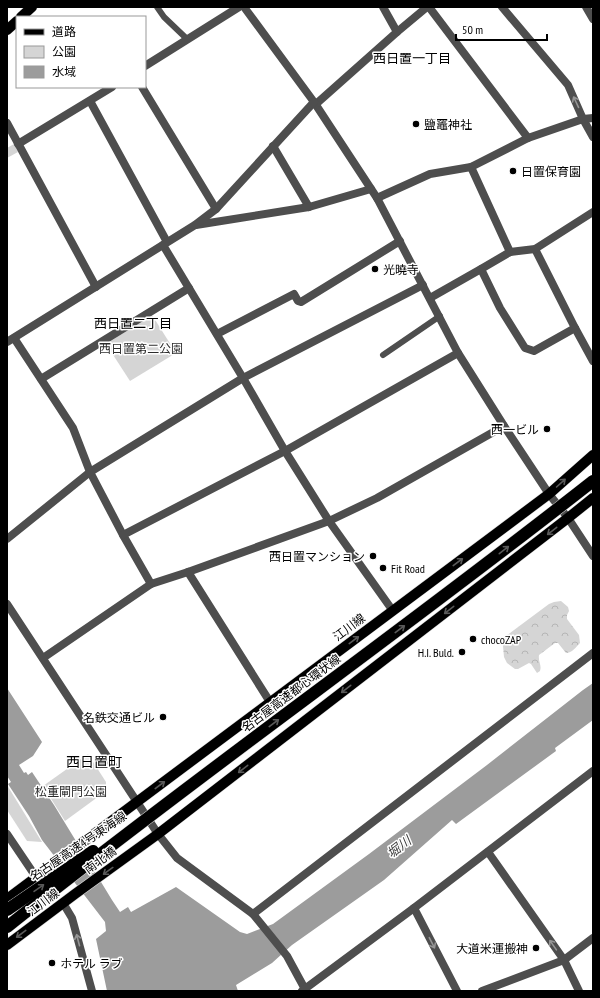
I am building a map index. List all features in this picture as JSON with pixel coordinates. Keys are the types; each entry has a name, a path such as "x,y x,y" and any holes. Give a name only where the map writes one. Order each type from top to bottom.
{"highway":[{"name":"名古屋高速都心環状線","path":"7,927 52,891 438,600 593,481"},
{"name":"名古屋高速4号東海線","path":"7,910 79,860 164,806"}],"main road":[{"path":"22,16 32,7"},
{"path":"7,30 16,22"},
{"name":"江川線","path":"118,817 549,494 593,455"},
{"path":"158,834 593,498"},
{"name":"南北橋","path":"52,866 118,817"},
{"name":"南北橋","path":"75,894 158,834"},
{"name":"江川線","path":"7,899 52,866"},
{"name":"江川線","path":"7,945 75,894"}],"street":[{"path":"146,65 239,7"},
{"path":"244,7 315,103 377,198 458,353 549,494 568,518 593,556"},
{"path":"383,7 397,32"},
{"path":"7,342 195,225 216,209 273,146 315,103 428,7 528,138"},
{"path":"502,7 568,85 583,119 593,137"},
{"path":"586,7 593,19"},
{"path":"18,144 110,88"},
{"path":"143,88 216,209"},
{"path":"90,101 189,288 285,450 329,521 393,611"},
{"path":"377,198 430,174 472,167 528,138 583,119 593,118"},
{"path":"7,123 96,287"},
{"path":"273,146 309,207"},
{"path":"472,167 510,252"},
{"path":"195,225 309,207 371,189"},
{"path":"430,298 510,252 535,249 593,212"},
{"path":"217,334 294,294 298,301 301,302 400,241"},
{"path":"535,249 593,361"},
{"path":"482,269 500,308 525,348 534,351 575,328"},
{"path":"7,539 90,472 243,378 423,285"},
{"path":"41,378 189,288"},
{"path":"14,338 73,428 90,472 151,584"},
{"path":"123,535 285,450 458,353"},
{"path":"43,658 151,584 329,521 377,498 504,426"},
{"path":"188,572 270,702"},
{"path":"7,604 158,834 177,858 256,917 286,956 305,990 593,771"},
{"path":"256,917 593,653"},
{"path":"7,834 36,877"},
{"path":"488,852 564,960 580,991"},
{"path":"63,903 72,918 92,991"},
{"path":"414,908 457,991"},
{"path":"482,991 564,960 593,938"}],"lane":[{"path":"157,7 164,17 188,39"},
{"path":"383,355 440,316"}],"green space":[{"path":"14,144 18,152 7,158 7,148"},
{"name":"西日置第二公園","path":"152,315 176,353 130,381 106,344"},
{"path":"561,601 568,607 569,611 567,619 579,635 580,643 572,651 566,653 558,643 555,643 539,655 540,671 537,673 529,663 515,669 507,663 504,657 503,646 506,636 549,604"},
{"name":"松重閘門公園","path":"88,754 106,782 106,791 65,821 43,786"},
{"name":"松重閘門公園","path":"7,785 42,842 27,841 7,810"}],"water":[{"name":"堀川","path":"593,683 593,720 555,748 556,751 456,824 452,820 384,880 292,945 272,963 236,985 238,991 107,991 96,939 106,931 105,922 42,840 29,816 8,784 11,782 7,776 7,688 42,742 33,756 19,765 24,773 26,772 28,775 32,772 120,912 128,907 131,912 176,887 240,932 247,934 273,924 369,854"}],"place":[{"name":"鹽竈神社","path":"416,124"},
{"name":"日置保育園","path":"513,171"},
{"name":"光曉寺","path":"375,269"},
{"name":"西一ビル","path":"547,429"},
{"name":"西日置マンション","path":"373,556"},
{"name":"Fit Road","path":"383,568"},
{"name":"chocoZAP","path":"473,639"},
{"name":"H.I. Buld.","path":"462,652"},
{"name":"名鉄交通ビル","path":"163,717"},
{"name":"大道米運搬神","path":"536,948"},
{"name":"ホテル ラブ","path":"52,963"}],"district":[{"name":"西日置一丁目","path":"412,58"},
{"name":"西日置二丁目","path":"133,323"},
{"name":"西日置町","path":"94,762"}]}
